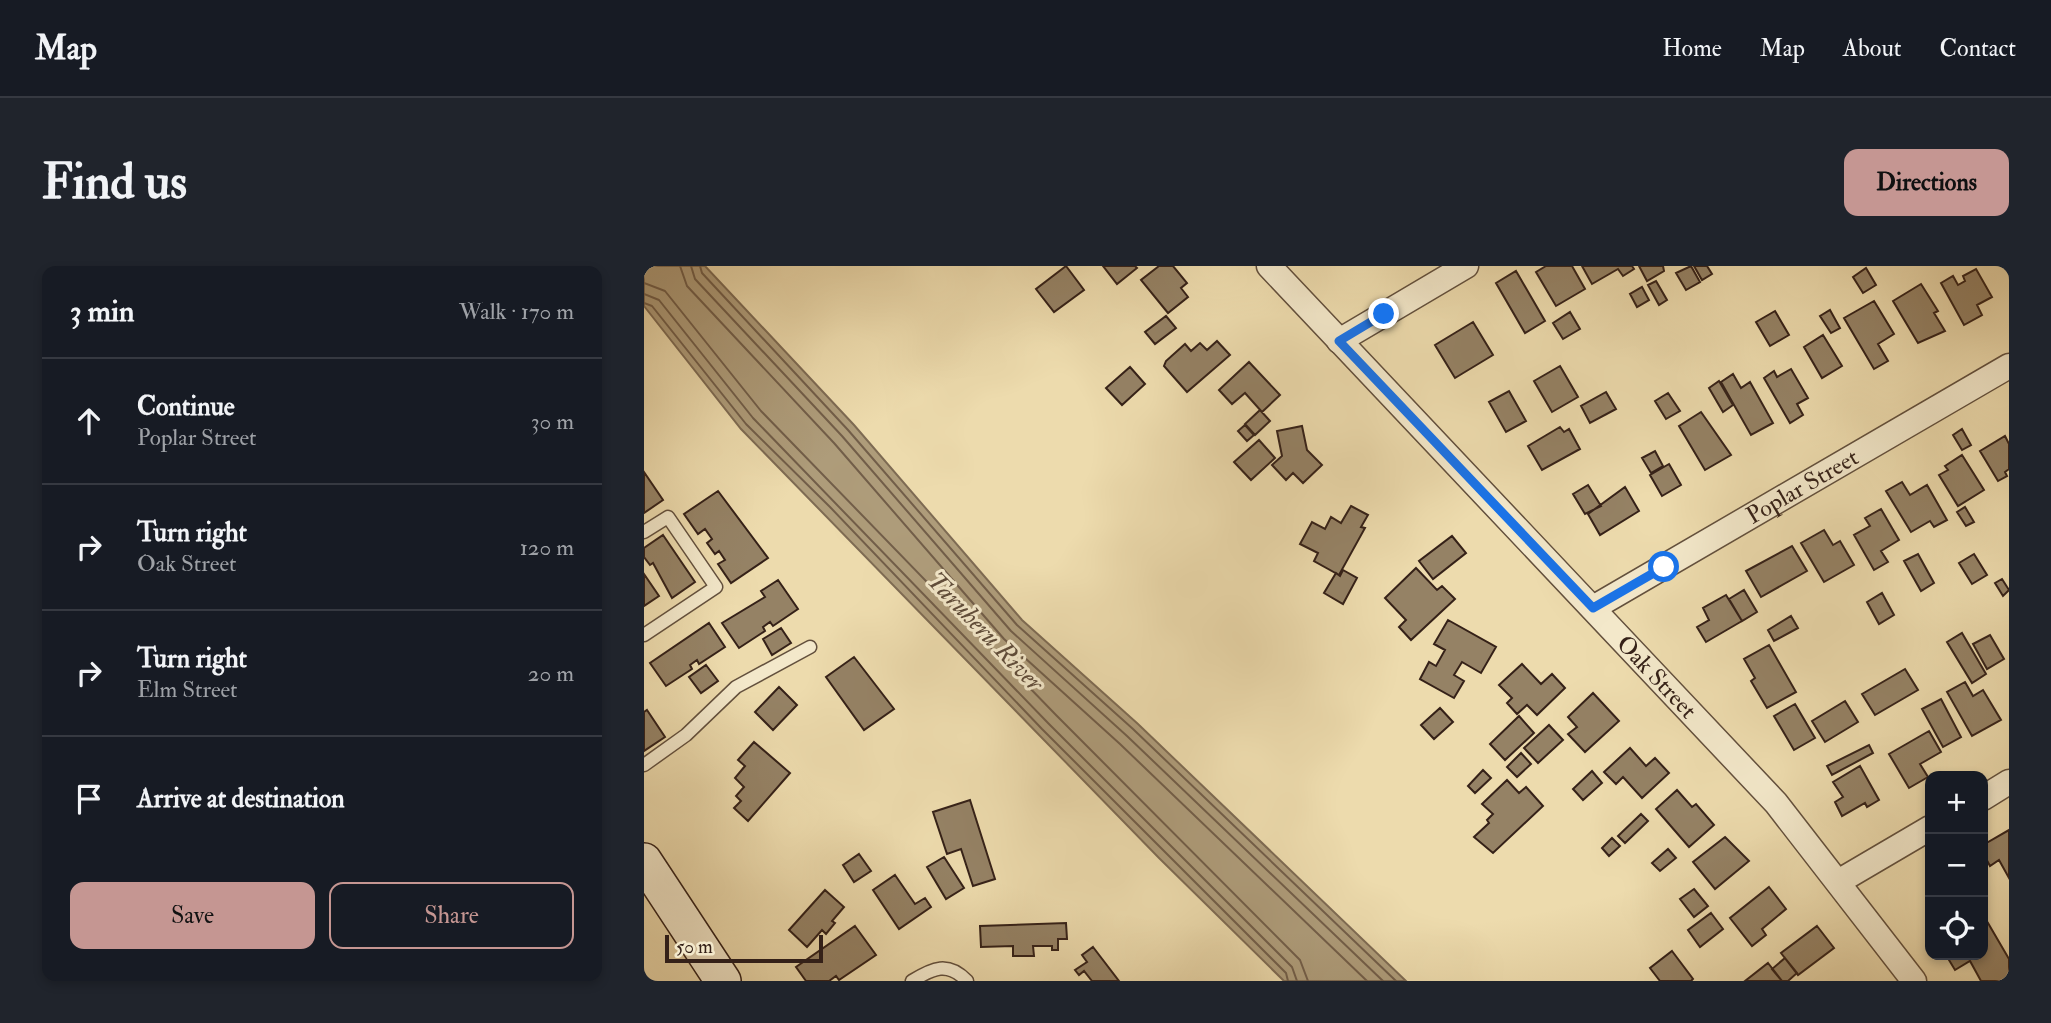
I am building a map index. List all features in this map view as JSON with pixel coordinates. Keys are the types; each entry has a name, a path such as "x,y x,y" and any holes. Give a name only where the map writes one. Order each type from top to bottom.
{"street":[{"name":"Oak Street","path":"1269,266 1776,803 1914,981"},
{"path":"1339,341 1466,266"},
{"name":"Poplar Street","path":"1593,608 2009,366"},
{"path":"1988,795 2009,782"},
{"path":"1838,882 1925,831"},
{"path":"644,861 723,981"}],"lane":[{"path":"644,533 668,517 716,587 644,635"},
{"path":"644,765 686,735 736,687 810,647"},
{"path":"912,981 929,970 945,967 967,981"}],"water":[{"name":"Taruheru River","path":"644,266 705,266 854,425 1022,620 1138,724 1406,981 1284,981 1159,858 741,429 644,306"}],"building":[{"path":"1066,266 1084,290 1054,312 1036,289"},
{"path":"1103,266 1135,266 1137,268 1117,284"},
{"path":"1159,266 1173,266 1187,283 1181,288 1188,297 1168,313 1141,280"},
{"path":"1546,266 1572,266 1585,289 1556,306 1536,272"},
{"path":"1582,266 1632,266 1634,269 1623,276 1618,269 1592,284"},
{"path":"1639,266 1663,266 1664,271 1647,281"},
{"path":"1691,266 1700,282 1686,290 1676,273"},
{"path":"1694,266 1707,266 1712,274 1702,280"},
{"path":"1866,268 1876,285 1863,293 1853,277"},
{"path":"1976,269 1992,297 1977,305 1982,315 1964,325 1941,283 1953,276 1958,285 1965,281 1963,276"},
{"path":"1516,271 1545,321 1525,333 1496,283"},
{"path":"1656,281 1667,300 1659,305 1648,285"},
{"path":"1921,284 1938,311 1934,313 1945,331 1918,343 1893,301"},
{"path":"1642,287 1649,300 1637,307 1630,294"},
{"path":"1874,301 1894,334 1878,344 1888,361 1874,369 1844,318"},
{"path":"1830,310 1840,328 1831,333 1820,316"},
{"path":"1775,311 1789,335 1770,346 1756,322"},
{"path":"1570,312 1580,329 1563,339 1553,323"},
{"path":"1166,316 1176,328 1155,344 1145,332"},
{"path":"1473,322 1493,355 1455,378 1435,345"},
{"path":"1823,335 1842,366 1822,378 1804,347"},
{"path":"1217,341 1230,355 1187,392 1164,366 1166,361 1185,344 1191,351 1200,343 1207,350"},
{"path":"1249,362 1280,395 1262,412 1245,393 1232,404 1219,390"},
{"path":"1560,366 1578,397 1552,412 1534,381"},
{"path":"1130,367 1145,384 1122,405 1106,388"},
{"path":"1791,369 1808,398 1797,404 1803,415 1790,423 1764,378 1774,371 1777,377"},
{"path":"1733,374 1741,388 1750,382 1773,423 1751,435 1721,382"},
{"path":"1719,381 1733,405 1723,412 1709,388"},
{"path":"1509,391 1526,421 1506,432 1489,402"},
{"path":"1606,392 1616,409 1590,423 1581,406"},
{"path":"1668,393 1680,411 1666,419 1655,401"},
{"path":"1260,410 1270,421 1255,435 1245,424"},
{"path":"1701,412 1731,455 1705,470 1679,426"},
{"path":"1245,425 1254,435 1247,441 1238,431"},
{"path":"1302,426 1307,450 1322,465 1303,483 1293,473 1286,480 1272,465 1282,456 1277,431"},
{"path":"1560,427 1564,432 1569,429 1580,449 1542,470 1528,446"},
{"path":"1962,429 1971,445 1962,450 1953,435"},
{"path":"2005,436 2009,444 2009,469 2005,472 2007,476 1998,481 1980,451"},
{"path":"1259,440 1275,458 1251,480 1234,462"},
{"path":"1655,451 1663,466 1651,473 1642,458"},
{"path":"1962,455 1984,490 1958,506 1939,475 1948,470 1945,466"},
{"path":"1669,464 1681,485 1662,496 1650,475"},
{"path":"644,472 663,500 644,513"},
{"path":"1902,482 1910,495 1927,485 1947,520 1934,527 1930,521 1911,532 1886,491"},
{"path":"1588,485 1601,506 1585,514 1573,494"},
{"path":"1625,487 1639,511 1600,535 1588,514"},
{"path":"718,491 768,558 731,583 718,564 725,560 719,551 715,554 707,543 712,539 705,529 698,534 684,514"},
{"path":"1351,506 1368,515 1361,527 1365,528 1339,575 1314,561 1318,553 1300,544 1312,522 1325,529 1331,517 1341,523"},
{"path":"1965,507 1974,522 1966,526 1957,512"},
{"path":"1881,509 1899,540 1881,551 1888,562 1874,570 1854,535 1870,526 1865,518"},
{"path":"1824,530 1833,545 1840,541 1854,565 1824,582 1801,543"},
{"path":"663,535 695,582 672,598 653,563 650,565 644,557 644,548"},
{"path":"1452,536 1466,553 1433,579 1419,561"},
{"path":"1792,546 1807,571 1761,597 1746,571"},
{"path":"1918,554 1934,583 1921,591 1904,561"},
{"path":"1974,554 1987,575 1972,584 1959,563"},
{"path":"1416,568 1437,590 1442,586 1455,599 1411,640 1399,627 1406,620 1385,598"},
{"path":"1343,570 1357,578 1343,604 1324,593 1336,573 1340,576"},
{"path":"644,574 659,596 644,606"},
{"path":"2002,579 2009,590 2003,596 1995,583"},
{"path":"778,580 798,609 773,626 770,622 763,627 765,631 739,648 722,623 765,597 761,591"},
{"path":"1744,590 1757,612 1742,621 1729,599"},
{"path":"1882,593 1894,615 1879,624 1867,602"},
{"path":"1726,595 1742,621 1706,642 1697,627 1709,620 1703,608"},
{"path":"1791,616 1798,628 1774,641 1768,630"},
{"path":"1448,620 1496,647 1481,673 1462,662 1454,675 1464,681 1454,698 1420,679 1429,662 1436,666 1445,650 1434,644"},
{"path":"709,623 725,647 699,664 697,660 690,665 692,669 666,686 650,663"},
{"path":"781,628 791,643 772,655 763,639"},
{"path":"1962,633 1986,674 1972,683 1947,642"},
{"path":"1990,635 2004,659 1987,669 1973,644"},
{"path":"1769,645 1796,692 1767,708 1751,681 1755,678 1744,659"},
{"path":"854,657 894,709 864,730 826,677"},
{"path":"1522,664 1541,684 1552,674 1565,688 1537,715 1527,705 1517,714 1507,703 1512,698 1499,685"},
{"path":"706,665 718,681 701,693 689,677"},
{"path":"1905,669 1918,690 1875,715 1862,694"},
{"path":"1965,682 1973,696 1983,690 2001,720 1972,736 1947,692"},
{"path":"779,687 797,705 773,730 755,712"},
{"path":"1593,693 1619,721 1585,752 1568,734 1577,727 1568,717"},
{"path":"1941,699 1961,737 1943,747 1922,709"},
{"path":"1845,701 1858,722 1825,742 1812,721"},
{"path":"1795,704 1815,738 1794,750 1774,716"},
{"path":"1440,708 1453,722 1434,739 1421,725"},
{"path":"647,710 665,737 644,751 644,712"},
{"path":"1519,716 1534,733 1505,760 1490,744"},
{"path":"1549,725 1563,740 1538,763 1524,748"},
{"path":"1929,731 1941,752 1920,764 1925,772 1925,779 1909,788 1889,754"},
{"path":"754,742 790,773 748,821 734,808 741,801 736,796 744,787 735,778 745,766 738,760"},
{"path":"1869,745 1873,753 1832,775 1827,766"},
{"path":"1630,748 1646,766 1655,758 1669,773 1642,798 1623,777 1616,784 1604,772"},
{"path":"1521,753 1531,764 1517,777 1507,767"},
{"path":"1860,766 1879,800 1867,807 1865,803 1842,816 1835,802 1843,797 1833,782"},
{"path":"1483,770 1491,778 1475,793 1468,786"},
{"path":"1592,771 1602,783 1583,800 1573,789"},
{"path":"1507,780 1519,793 1526,787 1543,806 1493,853 1474,837 1489,823 1487,820 1493,814 1482,804"},
{"path":"1677,790 1692,807 1696,804 1714,825 1689,847 1656,809"},
{"path":"970,800 995,879 973,886 961,849 947,854 933,812"},
{"path":"1641,814 1648,821 1625,843 1618,836"},
{"path":"2009,830 2009,878 1999,860 1990,866 1988,842"},
{"path":"1725,837 1749,861 1715,889 1693,862"},
{"path":"1612,838 1620,846 1609,856 1602,848"},
{"path":"1668,849 1676,858 1660,871 1652,863"},
{"path":"859,854 871,871 854,882 843,865"},
{"path":"944,857 964,888 946,899 927,867"},
{"path":"895,875 915,904 925,898 931,907 899,929 873,890"},
{"path":"1769,887 1786,909 1762,929 1766,935 1752,946 1730,918"},
{"path":"1694,889 1708,906 1694,917 1680,899"},
{"path":"825,890 844,907 832,921 835,923 826,934 822,930 807,947 789,930"},
{"path":"1711,913 1723,929 1700,947 1688,930"},
{"path":"1066,923 1067,939 1058,939 1058,950 1052,950 1052,946 1033,946 1034,956 1013,956 1013,946 981,947 980,926"},
{"path":"1988,923 2009,959 2009,979 1981,981 1970,961 1955,970 1949,960 1988,960"},
{"path":"855,926 876,955 839,980 836,976 829,981 806,981 796,967"},
{"path":"1817,926 1834,948 1798,975 1781,953"},
{"path":"1093,947 1119,981 1092,981 1084,971 1079,975 1075,970 1087,962 1082,955"},
{"path":"1672,951 1693,979 1691,981 1660,981 1650,968"},
{"path":"1785,958 1797,973 1788,981 1782,981 1772,969"},
{"path":"1768,963 1782,981 1745,981"}],"route":[{"path":"1384,314 1339,341 1593,608 1664,567"}]}
